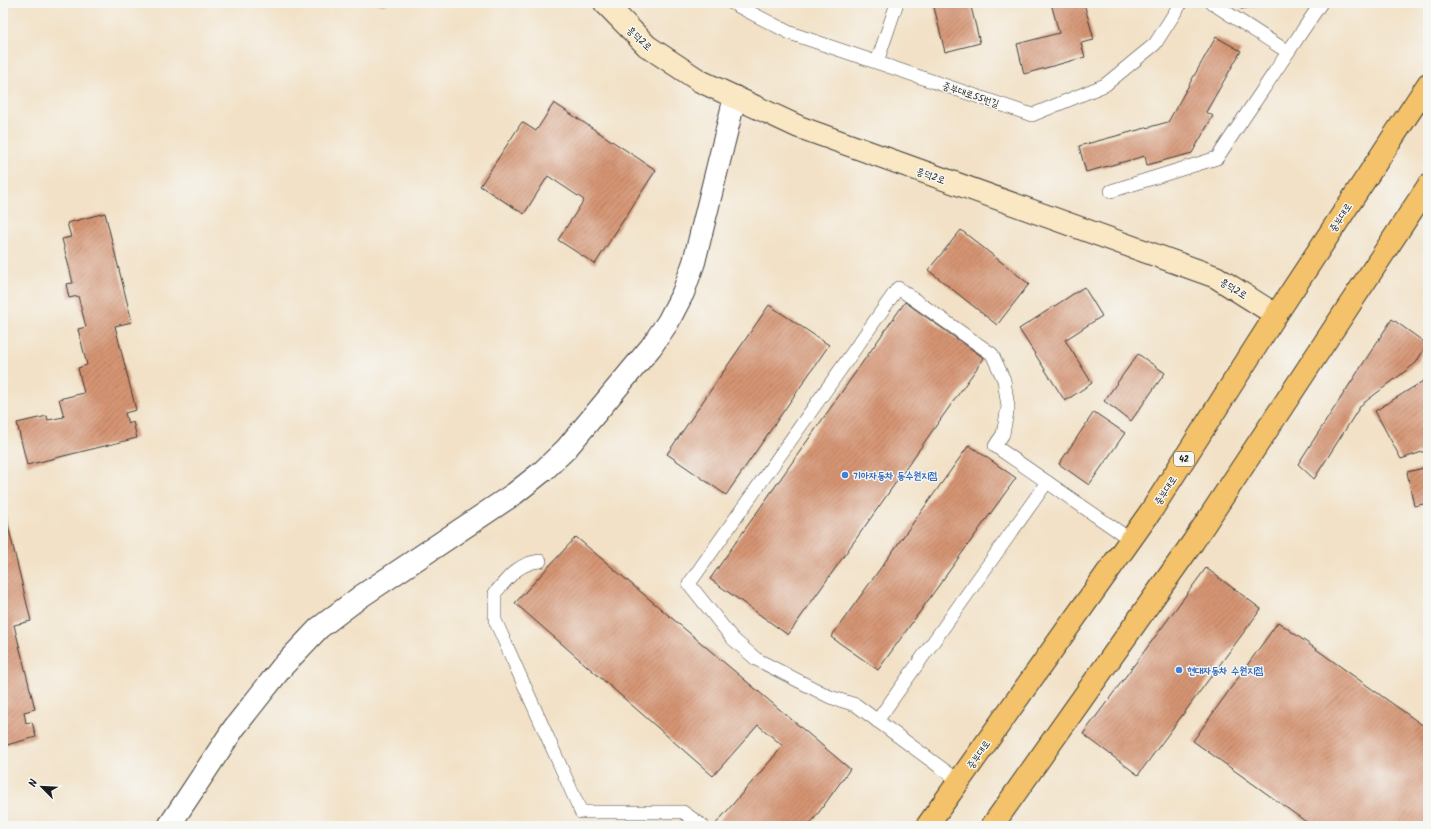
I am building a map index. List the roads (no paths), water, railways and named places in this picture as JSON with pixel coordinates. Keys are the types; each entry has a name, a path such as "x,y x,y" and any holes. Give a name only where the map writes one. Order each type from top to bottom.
{"main road":[{"name":"중부대로","path":"927,826 1151,511 1276,315 1428,84"},
{"path":"992,826 1193,542 1428,186"}],"street":[{"name":"흥덕2로","path":"604,3 647,46 700,81 799,127 1216,277 1276,315"},
{"path":"169,826 234,728 283,666 319,628 360,597 514,494 544,472 651,347 668,322 683,293 694,262 735,97"}],"lane":[{"name":"중부대로55번길","path":"732,3 790,33 1032,115 1106,85 1155,44 1180,3"},
{"path":"877,62 897,3"},
{"path":"1212,3 1288,52"},
{"path":"1111,191 1217,158 1321,3"},
{"path":"959,781 856,705 830,697 756,659 733,639 689,584 898,288 992,354 1004,380 1008,407 1003,434 996,446 1131,540"},
{"path":"877,721 1047,482"},
{"path":"540,561 529,562 513,573 495,593 495,620 581,812 683,812 703,826"}],"place":[{"name":"기아자동차 동수원지점","path":"845,475"},
{"name":"현대자동차 수원지점","path":"1179,670"}]}
